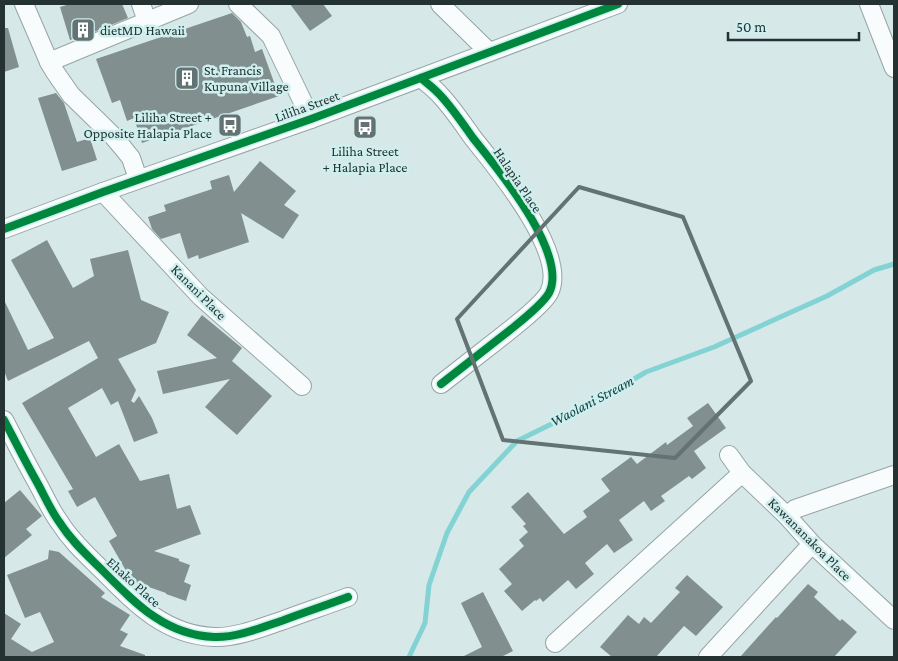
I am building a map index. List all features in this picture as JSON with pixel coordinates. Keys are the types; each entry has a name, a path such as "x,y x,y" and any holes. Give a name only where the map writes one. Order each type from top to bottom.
{"street":[{"path":"24,4 49,62 71,95 112,135 131,158 138,179"},
{"path":"141,4 147,21"},
{"path":"49,62 189,4"},
{"path":"238,4 270,36 311,119"},
{"path":"440,4 488,52"},
{"name":"Liliha Street","path":"4,229 138,179 311,119 618,4"},
{"path":"868,4 894,68"},
{"name":"Halapia Place","path":"421,78 441,96 520,200 542,239 553,274 552,284 543,301 524,319 442,384"},
{"name":"Kanani Place","path":"103,192 201,296 302,386"},
{"name":"Ehako Place","path":"4,420 59,523 73,541 132,599 150,614 167,624 182,631 198,635 215,637 236,635 260,629 348,597"},
{"name":"Kawananakoa Place","path":"729,455 742,473 787,516 812,544 894,620"},
{"path":"555,643 742,473"},
{"path":"787,516 795,509 894,475"},
{"path":"708,657 812,544"}],"highlighted area":[{"path":"579,187 683,217 751,381 675,458 503,440 457,319"}],"building":[{"name":"dietMD Hawaii","path":"70,4 122,4 128,18 70,40 60,7"},
{"path":"290,4 323,4 332,16 310,31"},
{"name":"St. Francis Kupuna Village","path":"232,13 241,22 247,37 250,36 255,52 262,49 279,96 142,143 134,118 127,121 120,100 112,103 96,59"},
{"path":"4,28 8,28 19,67 4,72"},
{"path":"56,93 64,103 77,142 90,138 97,160 62,171 38,98"},
{"path":"260,161 296,191 284,205 299,215 283,239 241,213 249,242 199,259 198,255 188,259 180,233 161,239 152,229 148,217 166,211 164,205 212,189 210,181 229,175 234,192"},
{"path":"47,240 73,288 94,276 90,259 128,250 141,300 169,312 156,343 118,359 136,390 131,401 134,403 139,396 152,418 158,433 134,442 118,401 111,405 102,388 68,408 96,457 119,444 140,481 169,474 177,509 190,505 201,534 154,551 179,559 179,561 190,565 184,582 191,585 186,601 143,585 141,587 129,576 109,541 117,536 95,497 77,507 68,491 73,489 22,403 98,358 89,341 8,381 4,371 4,300 28,350 54,338 11,260"},
{"path":"202,315 242,348 232,361 272,396 237,435 205,407 230,379 163,394 157,371 217,358 187,335"},
{"path":"708,403 726,428 694,451 706,468 692,479 689,476 661,496 665,501 651,511 644,501 619,520 633,540 614,553 607,544 585,563 594,574 576,589 568,580 543,602 540,598 535,600 522,611 504,591 512,584 499,569 524,546 519,540 528,532 523,526 526,524 511,507 528,492 564,534 587,517 583,511 610,491 601,479 631,457 637,464 666,442 667,445 693,426 687,418"},
{"path":"20,490 42,516 26,529 32,535 4,558 4,503"},
{"path":"49,550 59,552 105,593 101,597 130,615 120,630 128,634 120,646 145,655 145,657 4,657 4,613 21,624 11,639 32,652 54,642 40,612 25,618 7,575 48,559"},
{"path":"687,575 723,607 696,636 684,626 656,657 612,657 600,647 628,615 639,624 644,617 651,623 680,592 675,588"},
{"path":"808,584 818,592 814,597 840,621 842,619 857,632 834,657 740,657 776,617"},
{"path":"483,592 513,651 501,657 462,657 482,647 461,603"}],"waterway":[{"name":"Waolani Stream","path":"409,657 425,623 429,585 447,533 469,492 517,441 586,407 646,372 714,347 827,296 874,270 894,264"}],"cycle path":[{"path":"4,229 311,119 618,4"},
{"path":"421,78 450,106 528,212 549,257 552,276 549,293 536,308 441,384"},
{"path":"4,420 51,509 70,536 127,595 166,624 196,635 231,636 258,629 348,597"}],"place":[{"name":"dietMD Hawaii","path":"83,30"},
{"name":"St. Francis Kupuna Village","path":"187,78"},
{"name":"Liliha Street + Opposite Halapia Place","path":"230,125"},
{"name":"Liliha Street + Halapia Place","path":"365,127"}]}
